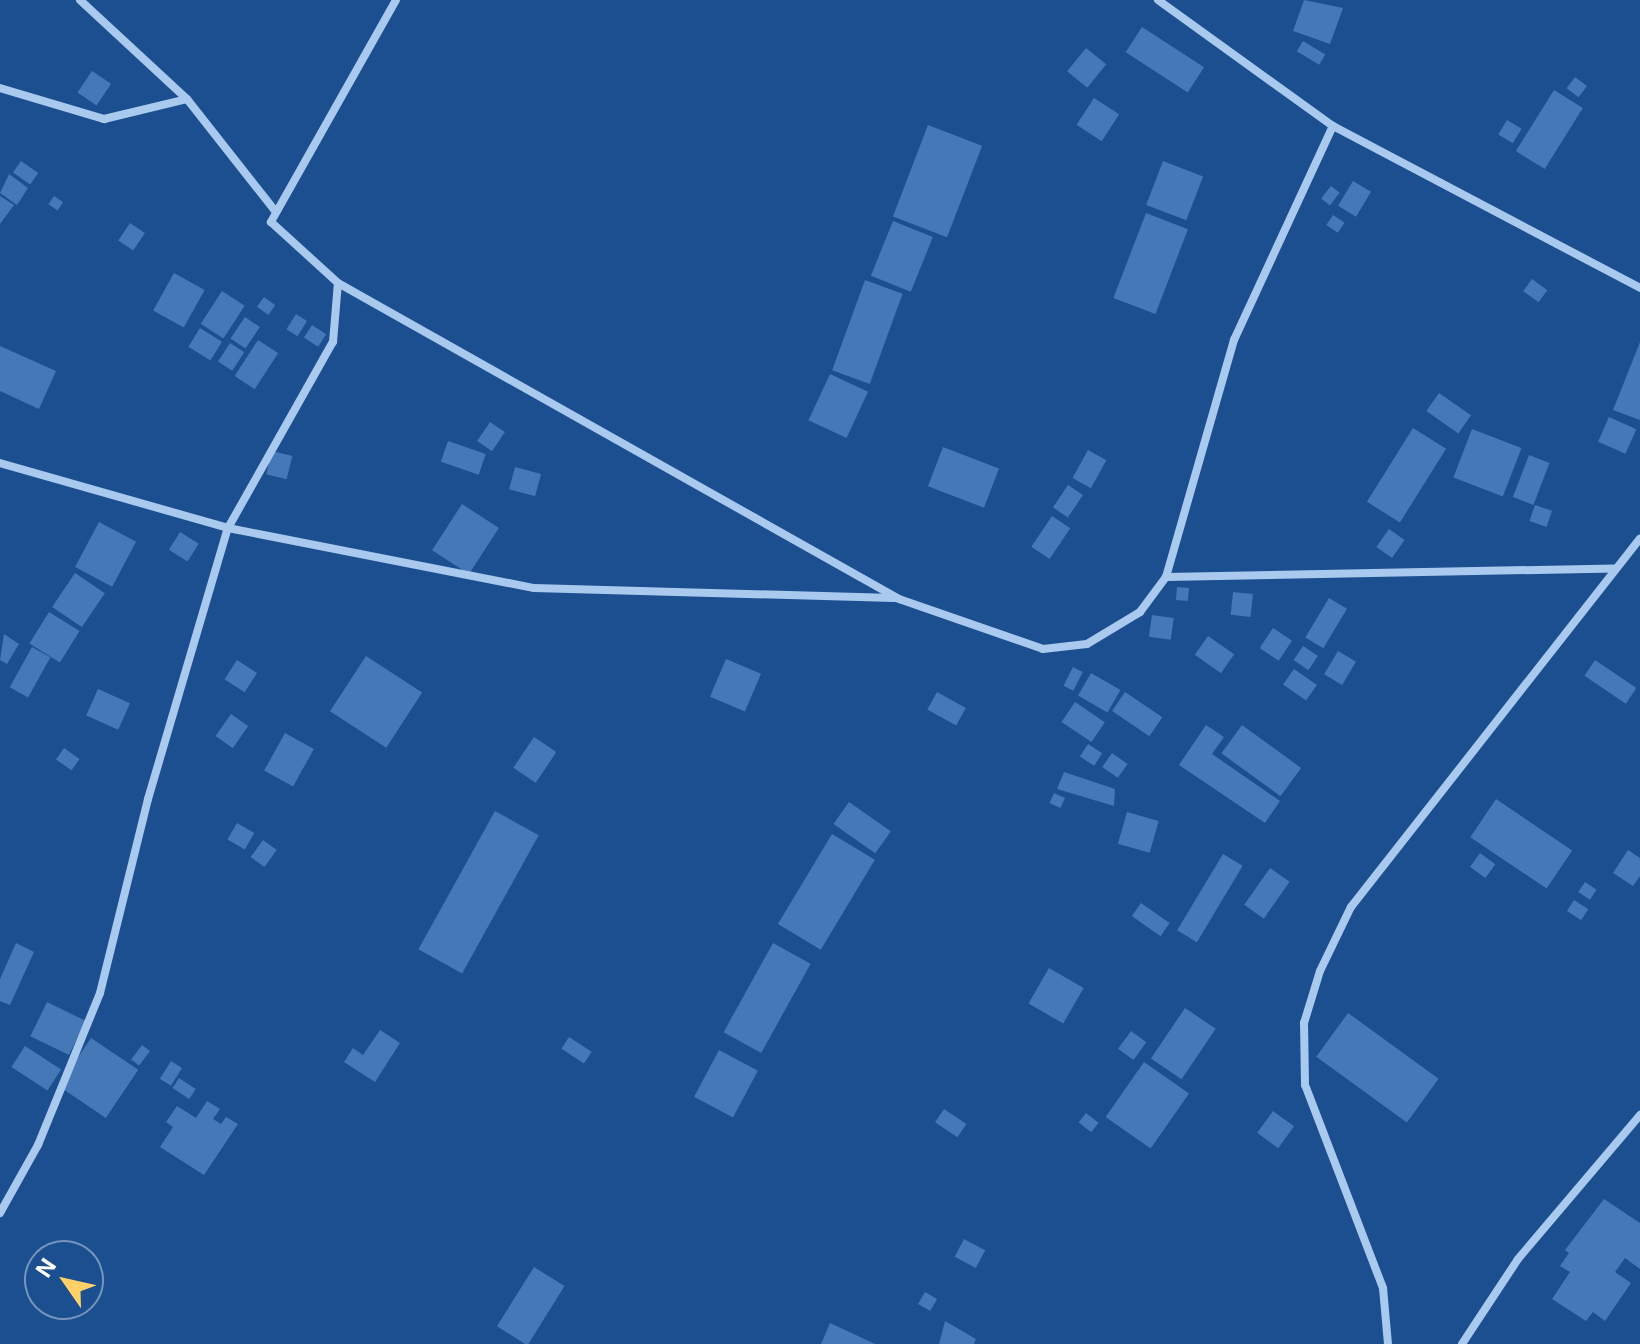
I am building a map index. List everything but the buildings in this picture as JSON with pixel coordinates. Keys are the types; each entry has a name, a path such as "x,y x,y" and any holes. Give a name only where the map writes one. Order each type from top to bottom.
{"street":[{"path":"80,0 187,99 275,211"},
{"path":"396,0 271,222 338,283 899,599 1043,649 1087,644 1140,612 1166,577 1234,340 1333,126"},
{"path":"1158,0 1333,126 1640,288"},
{"path":"0,88 104,119 187,99"},
{"path":"0,1213 38,1145 100,993 148,799 228,528 333,342 338,283"},
{"path":"0,463 228,528 534,588 899,599"},
{"path":"1388,1344 1383,1288 1305,1085 1304,1023 1320,971 1351,907 1640,539"},
{"path":"1166,577 1615,568"},
{"path":"1462,1344 1518,1259 1640,1115"}]}
